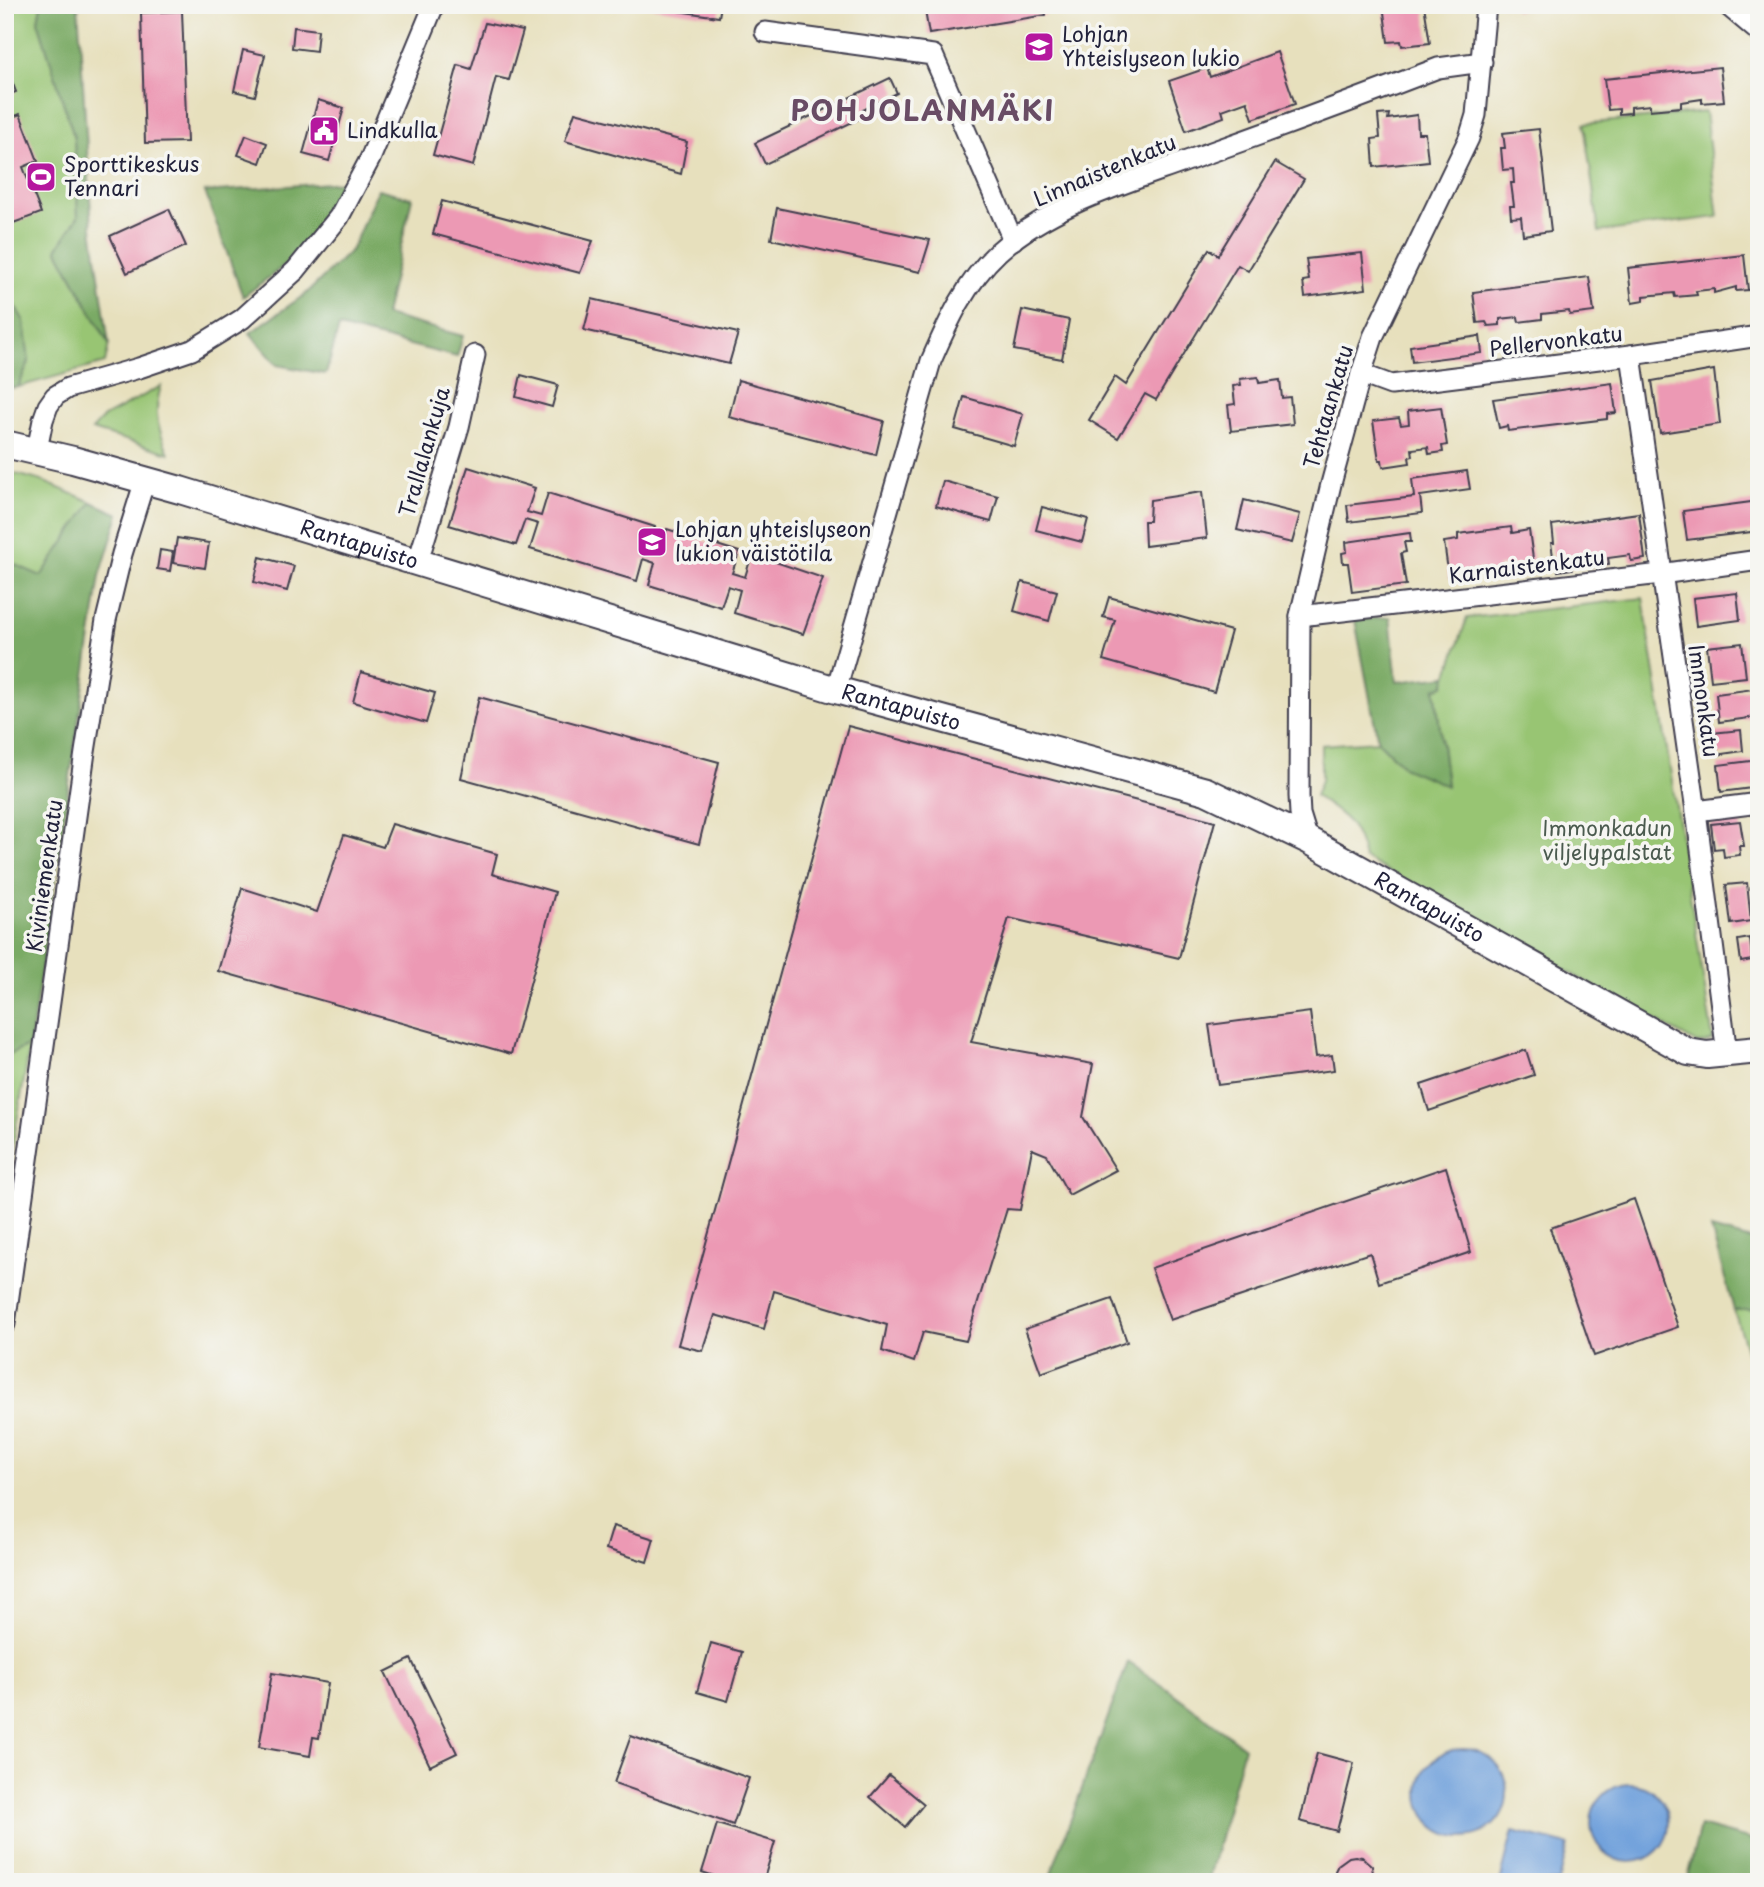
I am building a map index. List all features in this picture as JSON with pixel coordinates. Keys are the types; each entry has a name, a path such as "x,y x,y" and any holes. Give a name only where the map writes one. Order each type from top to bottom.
{"street":[{"path":"37,450 43,420 55,396 68,388 192,350 242,319 296,270 339,217 370,159 435,5"},
{"name":"Tehtaankatu","path":"1308,840 1300,814 1299,796 1300,616 1331,484 1360,374 1373,337 1469,138 1476,115 1486,5"},
{"path":"1735,11 1759,6"},
{"path":"1735,11 1759,32"},
{"path":"765,32 933,55 1013,240"},
{"name":"Linnaistenkatu","path":"836,690 931,360 963,295 984,267 1013,240 1039,222 1110,190 1438,68 1482,61"},
{"name":"Pellervonkatu","path":"1360,374 1391,385 1759,336"},
{"name":"Trallalankuja","path":"418,561 458,427 475,355"},
{"name":"Immonkatu","path":"1632,355 1727,1054"},
{"name":"Rantapuisto","path":"5,444 37,450 145,480 836,690 1206,791 1308,840 1688,1052 1707,1055 1759,1049"},
{"name":"Kiviniemenkatu","path":"5,1324 104,632 122,554 145,480"},
{"name":"Karnaistenkatu","path":"1300,616 1759,560"},
{"path":"1696,811 1759,803"}],"green space":[{"name":"Sporttikeskus Tennari","path":"5,5 41,5 38,21 74,137 78,217 57,249 109,344 105,363 18,387 29,362 24,321 5,290"},
{"path":"41,5 78,5 92,228 109,344 57,249 78,217 74,137 38,21"},
{"path":"1705,112 1718,217 1599,232 1584,124"},
{"path":"343,182 324,220 293,259 243,297 205,192"},
{"path":"378,189 412,198 385,315 463,336 457,357 339,327 326,374 277,365 250,333 307,293 352,249"},
{"path":"5,290 24,321 29,362 18,387 5,389"},
{"path":"161,386 157,420 169,453 92,430 104,417"},
{"path":"5,471 42,481 92,502 41,577 5,560"},
{"path":"92,502 119,514 100,576 30,1045 5,1057 5,560 41,576"},
{"name":"Immonkadun viljelypalstat","path":"1643,598 1713,1040 1706,1043 1696,1043 1364,858 1357,836 1347,821 1315,796 1321,780 1321,745 1378,741 1405,768 1447,785 1435,688 1444,686 1467,618"},
{"path":"1390,617 1397,682 1447,676 1444,686 1435,689 1447,786 1405,768 1378,741 1355,620"},
{"path":"30,1045 5,1191 5,1057"},
{"path":"1711,1229 1759,1242 1759,1310 1734,1310"},
{"path":"1734,1310 1759,1310 1759,1393"},
{"path":"1128,1662 1244,1747 1208,1882 1048,1882"},
{"path":"1700,1826 1759,1842 1759,1882 1686,1882"}],"water":[{"path":"1463,1749 1488,1756 1500,1768 1507,1793 1500,1818 1488,1830 1463,1837 1438,1830 1426,1818 1419,1793 1426,1768 1438,1756"},
{"path":"1622,1784 1638,1784 1652,1790 1663,1801 1669,1815 1669,1831 1663,1845 1652,1856 1638,1862 1622,1862 1608,1856 1597,1845 1591,1831 1591,1815 1597,1801 1608,1790"},
{"path":"1513,1831 1568,1845 1559,1882 1500,1882"}],"building":[{"path":"207,5 232,5 232,10"},
{"path":"375,5 393,5 392,10 374,8"},
{"path":"637,5 721,5 719,17"},
{"path":"924,5 1045,5 1046,15 929,34"},
{"path":"1383,5 1424,5 1430,43 1402,46 1401,41 1388,42"},
{"path":"1514,5 1526,5 1527,9 1515,11"},
{"path":"182,11 187,142 145,143 141,13"},
{"path":"485,23 523,31 509,80 496,77 473,166 433,155 458,65 471,69"},
{"path":"294,27 318,30 316,51 292,48"},
{"path":"243,50 265,55 255,96 234,91"},
{"path":"1277,52 1295,104 1253,119 1247,101 1222,110 1224,117 1186,131 1169,81 1207,68 1210,77"},
{"path":"5,63 16,92 5,96"},
{"path":"1720,67 1724,101 1702,103 1702,99 1681,102 1681,107 1650,110 1650,105 1631,107 1631,113 1619,114 1619,109 1608,110 1604,79"},
{"path":"890,78 897,93 861,111 863,117 765,164 755,143"},
{"name":"Lindkulla","path":"318,100 344,108 329,161 303,154"},
{"path":"575,112 687,142 681,174 565,141"},
{"name":"Sporttikeskus Tennari","path":"5,113 8,119 20,114 38,161 23,167 41,213 5,226"},
{"path":"1389,114 1388,119 1417,115 1418,133 1425,133 1428,161 1374,167 1372,139 1380,138 1378,115"},
{"path":"1539,129 1551,231 1523,235 1521,217 1511,218 1510,206 1514,206 1511,183 1514,183 1513,169 1503,170 1503,133"},
{"path":"246,135 267,143 260,163 238,155"},
{"path":"1275,162 1304,179 1248,271 1238,265 1156,400 1145,394 1118,438 1089,420 1115,377 1126,385 1209,249 1218,255"},
{"path":"442,201 593,241 580,273 433,234"},
{"path":"777,208 930,240 920,272 771,239"},
{"path":"169,209 186,246 127,273 110,236"},
{"path":"1362,253 1366,289 1305,297 1303,281 1309,280 1306,259"},
{"path":"1744,255 1748,290 1736,291 1736,287 1714,293 1714,289 1696,291 1697,295 1675,297 1674,293 1644,296 1644,301 1632,303 1628,268"},
{"path":"1589,277 1594,312 1542,314 1542,319 1519,322 1518,317 1500,319 1500,325 1477,323 1473,292"},
{"path":"592,299 738,333 729,364 584,330"},
{"path":"1022,310 1069,320 1062,359 1014,350"},
{"path":"1480,336 1482,353 1412,362 1410,346"},
{"path":"1714,370 1720,424 1660,433 1652,381"},
{"path":"521,375 558,385 552,407 516,397"},
{"path":"1258,377 1259,383 1280,380 1282,398 1290,397 1293,424 1231,431 1228,405 1235,404 1233,386 1241,385 1240,379"},
{"path":"738,380 884,421 876,455 729,417"},
{"path":"1612,383 1616,413 1607,414 1607,419 1508,431 1507,426 1499,428 1493,399"},
{"path":"964,397 1023,414 1014,446 955,429"},
{"path":"1441,407 1447,445 1442,446 1443,452 1429,454 1428,447 1412,449 1410,463 1383,467 1382,460 1379,460 1373,421 1399,418 1401,425 1409,424 1408,411"},
{"path":"468,467 535,488 527,512 541,516 548,493 655,527 648,548 660,552 667,529 739,552 732,573 745,577 752,554 823,578 803,634 734,613 740,590 728,586 721,607 649,585 655,563 643,559 637,581 530,549 538,524 525,520 516,545 449,525"},
{"path":"1467,471 1470,489 1420,496 1422,513 1349,522 1347,505 1414,497 1412,479"},
{"path":"943,481 998,496 991,522 936,506"},
{"path":"1202,492 1207,538 1145,546 1144,521 1149,521 1150,500"},
{"path":"1244,500 1300,514 1292,543 1237,530"},
{"path":"1759,501 1759,531 1687,540 1683,511"},
{"path":"1042,507 1088,519 1082,542 1036,530"},
{"path":"1639,513 1645,559 1631,561 1630,555 1608,558 1609,564 1589,567 1588,560 1571,563 1572,569 1558,571 1551,543 1554,543 1552,525"},
{"path":"1511,527 1512,533 1529,530 1534,566 1522,568 1521,564 1497,567 1498,571 1483,573 1482,569 1461,572 1461,576 1449,578 1444,542 1458,540 1458,534"},
{"path":"1410,533 1411,542 1404,542 1406,552 1401,553 1406,585 1352,592 1348,563 1343,563 1342,553 1347,552 1346,542"},
{"path":"177,538 209,543 205,568 173,563"},
{"path":"160,550 173,552 170,571 157,569"},
{"path":"260,557 294,566 287,591 254,582"},
{"path":"1022,582 1057,591 1049,621 1014,611"},
{"path":"1737,593 1740,620 1696,626 1693,598"},
{"path":"1109,597 1231,631 1214,692 1103,660 1115,620 1103,617"},
{"path":"1742,643 1746,677 1711,681 1707,647"},
{"path":"361,672 435,693 426,723 353,702"},
{"path":"1753,689 1757,717 1719,722 1716,694"},
{"path":"479,697 719,762 699,844 461,778"},
{"path":"848,726 1215,821 1179,958 1009,918 971,1042 1093,1064 1083,1117 1116,1170 1069,1195 1047,1155 1032,1149 1020,1210 1007,1209 966,1341 923,1332 914,1362 882,1351 887,1325 774,1291 764,1329 715,1315 703,1351 678,1345"},
{"path":"1741,730 1743,751 1715,755 1712,733"},
{"path":"1759,760 1759,787 1721,792 1718,765"},
{"path":"1740,821 1744,846 1739,846 1740,855 1724,857 1723,848 1714,849 1711,824"},
{"path":"392,824 497,854 492,874 555,892 511,1054 218,971 242,888 317,912 344,835 383,847"},
{"path":"1747,883 1751,921 1731,924 1726,885"},
{"path":"1750,938 1752,960 1741,962 1738,940"},
{"path":"1310,1012 1316,1057 1332,1055 1334,1070 1218,1085 1209,1025"},
{"path":"1526,1050 1534,1075 1429,1111 1421,1085"},
{"path":"1446,1167 1471,1252 1379,1283 1370,1253 1170,1320 1151,1268"},
{"path":"1634,1199 1678,1327 1594,1356 1550,1228"},
{"path":"1112,1299 1127,1342 1041,1373 1025,1329"},
{"path":"613,1526 654,1539 647,1562 606,1549"},
{"path":"711,1643 742,1652 728,1701 697,1692"},
{"path":"411,1659 457,1753 430,1766 385,1672"},
{"path":"272,1673 328,1683 319,1738 313,1737 310,1756 259,1747"},
{"path":"631,1736 749,1778 733,1825 614,1783"},
{"path":"1317,1753 1354,1763 1337,1831 1300,1821"},
{"path":"889,1775 924,1804 905,1827 870,1797"},
{"path":"717,1824 775,1842 763,1882 732,1882 702,1872"},
{"path":"1355,1856 1362,1857 1372,1866 1374,1882 1336,1882 1335,1871 1338,1865"}],"place":[{"name":"Lohjan Yhteislyseon lukio","path":"1039,47"},
{"name":"Lindkulla","path":"324,131"},
{"name":"Sporttikeskus Tennari","path":"41,177"},
{"name":"Lohjan yhteislyseon lukion väistötila","path":"652,542"}],"district":[{"name":"POHJOLANMÄKI","path":"923,111"}]}
